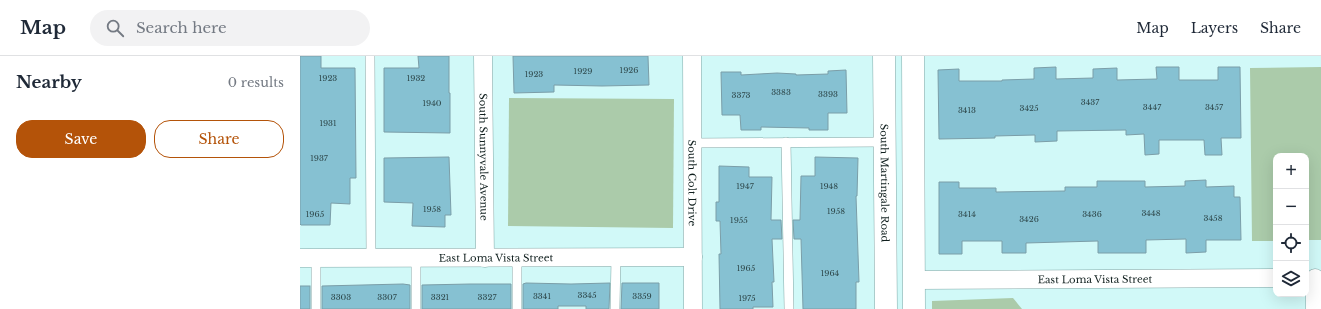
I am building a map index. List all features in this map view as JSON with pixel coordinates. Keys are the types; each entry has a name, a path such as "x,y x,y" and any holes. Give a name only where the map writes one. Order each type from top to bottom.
{"street":[{"name":"South Sunnyvale Avenue","path":"483,56 484,258"},
{"name":"South Colt Drive","path":"692,56 693,309"},
{"name":"South Martingale Road","path":"884,56 886,309"},
{"path":"913,56 914,309"},
{"name":"East Loma Vista Street","path":"308,258 693,257"},
{"name":"East Loma Vista Street","path":"914,280 1273,278"},
{"path":"1314,278 1315,309"}],"lane":[{"path":"370,56 371,258"},
{"path":"786,142 789,309"},
{"path":"692,143 884,142"},
{"path":"615,309 616,257"},
{"path":"308,258 316,309"},
{"path":"416,258 416,309"},
{"path":"517,258 517,309"}],"green space":[{"path":"1321,67 1321,240 1309,240 1309,153 1273,153 1273,241 1252,241 1250,68"},
{"path":"509,98 674,99 673,228 508,226"},
{"path":"1013,298 1022,309 932,309 932,301"}],"building":[{"path":"300,56 321,56 321,68 355,68 356,178 350,178 350,204 331,203 330,225 300,224"},
{"path":"418,56 449,56 450,133 384,132 384,68 419,68"},
{"path":"513,56 648,56 649,85 554,85 554,92 514,93"},
{"path":"1056,67 1056,79 1093,78 1093,69 1117,68 1117,80 1157,79 1156,67 1179,67 1179,80 1218,80 1218,67 1240,67 1241,138 1221,138 1222,155 1205,155 1204,140 1159,140 1159,154 1145,155 1144,134 1126,135 1126,130 1057,131 1057,141 1035,142 1035,135 995,136 995,138 939,139 938,70 959,69 959,81 1002,81 1034,79 1034,68"},
{"path":"846,70 847,113 828,113 828,130 761,127 761,130 741,130 740,115 722,115 721,72 741,72 741,75 777,73 796,75 828,74 828,71"},
{"path":"449,157 451,215 445,215 445,227 412,226 413,203 384,202 384,158"},
{"path":"815,157 858,158 856,196 859,282 856,282 856,309 803,309 801,239 794,239 793,220 800,220 801,176 815,176"},
{"path":"719,166 749,167 749,177 772,177 771,220 781,220 782,239 772,239 774,282 772,282 773,307 753,307 753,309 720,309 720,221 716,221 716,202 719,202"},
{"path":"1206,180 1206,187 1234,186 1234,197 1240,197 1241,240 1206,240 1206,252 1186,253 1186,239 1146,240 1146,253 1098,253 1098,241 1026,243 1026,253 1002,253 1002,241 962,241 962,254 939,254 939,182 959,182 959,188 996,188 996,192 1065,191 1065,187 1097,187 1097,181 1145,181 1145,187 1185,186 1185,181"},
{"path":"610,283 609,309 586,309 586,306 558,306 558,309 523,309 523,284"},
{"path":"622,283 659,283 659,309 621,309"},
{"path":"511,284 511,309 422,309 422,285"},
{"path":"410,285 410,309 322,309 322,286"},
{"path":"300,286 310,286 310,309 300,309"}]}
